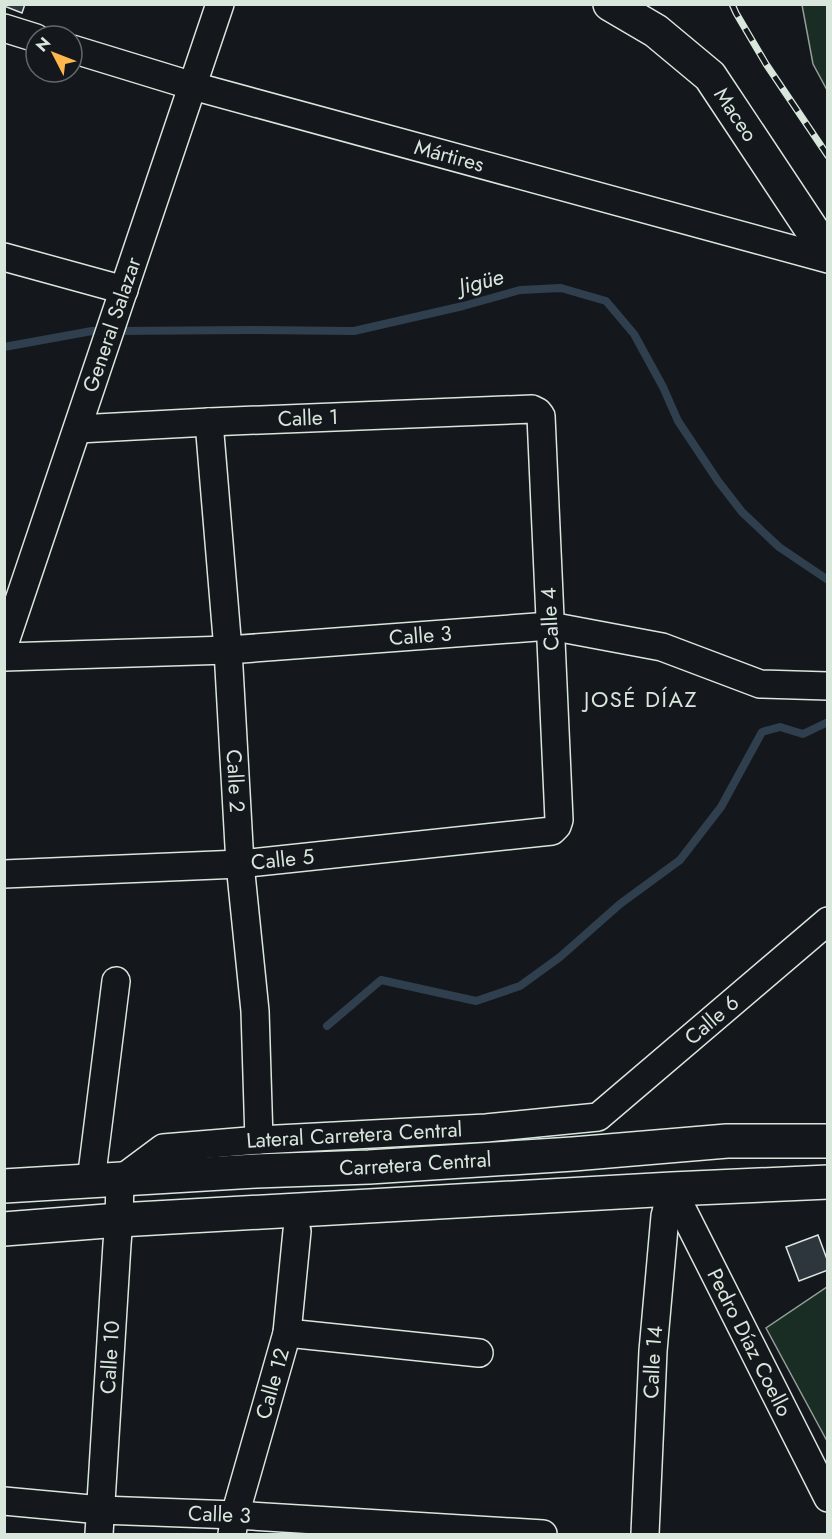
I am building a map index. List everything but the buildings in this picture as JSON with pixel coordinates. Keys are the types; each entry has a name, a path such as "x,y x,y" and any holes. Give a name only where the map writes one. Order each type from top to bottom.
{"main road":[{"name":"Maceo","path":"610,4 656,31 710,76 828,254"},
{"name":"Carretera Central","path":"4,1186 369,1167 727,1142 828,1141"},
{"name":"Carretera Central","path":"4,1229 120,1220 828,1182"}],"street":[{"name":"General Salazar","path":"4,645 220,4"},
{"path":"4,28 24,34"},
{"name":"Mártires","path":"84,53 193,86 828,259"},
{"path":"4,257 124,290"},
{"name":"Calle 1","path":"78,429 532,409 538,412"},
{"name":"Calle 4","path":"538,412 541,416 559,820 557,826"},
{"name":"Calle 2","path":"209,422 228,650 240,864 255,1011 259,1140"},
{"name":"Calle 3","path":"4,657 228,650 550,626 662,647 760,684 828,686"},
{"name":"Calle 5","path":"4,874 240,864 552,831 557,826"},
{"name":"Calle 6","path":"598,1117 828,921"},
{"name":"Calle 10","path":"100,1522 120,1220 106,1180 116,981"},
{"name":"Lateral Carretera Central","path":"106,1180 163,1148 259,1140 486,1128 598,1117"},
{"name":"Pedro Díaz Coello","path":"672,1189 828,1498"},
{"name":"Calle 14","path":"645,1534 653,1351 665,1216 672,1189"},
{"name":"Calle 12","path":"233,1525 287,1333 297,1230"},
{"path":"287,1333 479,1353"},
{"name":"Calle 3","path":"4,1501 100,1522 543,1534"}],"green space":[{"path":"802,5 827,5 827,90 813,64"},
{"path":"827,1287 827,1441 766,1328"}],"waterway":[{"name":"Jigüe","path":"116,331 354,331 463,306 520,290 561,288 606,301 634,334 663,387 678,421 742,512 779,547 828,580"},
{"name":"Jigüe","path":"4,347 92,331 104,331"},
{"path":"327,1026 381,980 476,1001 520,986 560,957 620,904 680,860 721,807 762,732 780,727 803,734 828,722"}],"railway":[{"path":"732,4 766,64 828,156"}],"district":[{"name":"JOSÉ DÍAZ","path":"641,699"}]}
